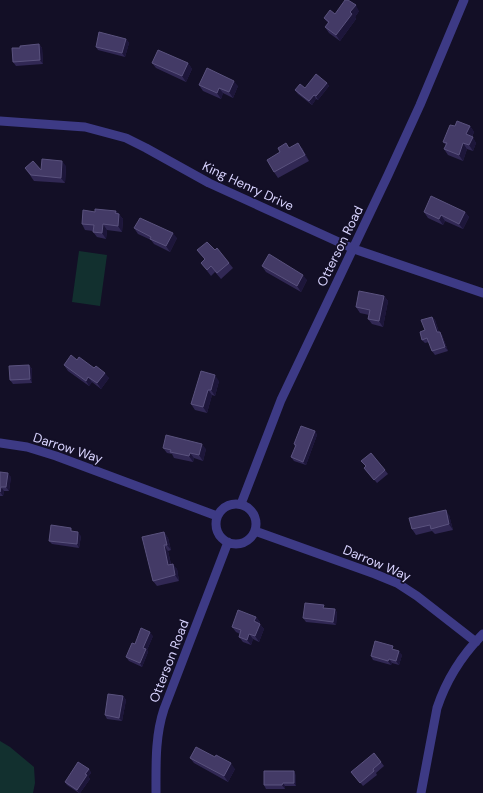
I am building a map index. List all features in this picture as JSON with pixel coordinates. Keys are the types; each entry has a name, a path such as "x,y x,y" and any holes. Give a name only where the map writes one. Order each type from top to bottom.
{"street":[{"name":"Otterson Road","path":"241,504 281,400 354,249 420,105 464,0"},
{"name":"King Henry Drive","path":"0,121 85,127 126,138 209,183 354,249 483,293"},
{"name":"Darrow Way","path":"0,443 27,447 56,456 217,516"},
{"path":"236,503 241,504 250,508 256,516 256,531 253,536 244,543 239,544 223,540 217,531 216,526 219,512 227,505 236,503"},
{"name":"Darrow Way","path":"256,531 397,583 424,600 476,642"},
{"name":"Otterson Road","path":"156,793 157,742 159,724 228,542"},
{"path":"421,793 435,715 441,697 451,675 483,634"}],"green space":[{"path":"79,251 107,255 100,306 72,302"},
{"path":"0,741 10,747 34,767 35,783 33,793 0,793"}],"building":[{"path":"345,0 348,0 356,5 350,12 352,14 336,35 325,27 329,22 324,18 330,10 335,14"},
{"path":"99,32 126,39 122,53 96,47"},
{"path":"39,44 40,60 13,62 12,48"},
{"path":"158,50 188,63 182,76 152,63"},
{"path":"207,68 234,81 229,92 219,88 217,93 199,85"},
{"path":"316,74 327,83 316,96 314,95 309,101 295,90 300,84 305,88"},
{"path":"457,121 470,126 466,134 473,137 469,145 463,143 459,155 444,149 447,143 443,142 450,125 455,126"},
{"path":"286,143 289,148 298,143 305,155 274,172 267,160 280,152 278,148"},
{"path":"42,159 62,161 61,178 31,175 25,168 33,161 41,170"},
{"path":"431,196 465,212 459,224 441,215 439,219 424,212"},
{"path":"95,209 116,211 115,213 119,214 118,226 103,224 102,233 93,232 94,225 82,224 83,210 95,212"},
{"path":"140,218 173,233 166,246 150,239 151,237 134,228"},
{"path":"207,242 215,250 217,248 229,263 217,273 211,266 207,270 201,263 205,259 197,250"},
{"path":"269,254 303,275 297,286 262,266"},
{"path":"359,291 384,296 379,321 368,319 370,310 356,307"},
{"path":"432,317 437,332 440,332 445,347 432,351 427,338 422,340 420,332 425,330 421,320"},
{"path":"71,355 77,360 79,357 94,368 96,366 105,373 97,383 88,377 86,381 64,365"},
{"path":"29,365 30,379 10,380 9,366"},
{"path":"201,371 215,375 211,390 208,390 203,407 191,404"},
{"path":"301,426 315,431 303,462 291,457"},
{"path":"166,435 202,444 199,455 190,453 189,456 170,452 171,450 163,448"},
{"path":"371,453 385,470 374,480 364,468 366,466 361,461"},
{"path":"0,472 8,473 6,487 1,487 0,492"},
{"path":"446,510 449,524 431,529 430,525 412,529 409,518"},
{"path":"51,525 71,528 71,531 78,532 77,544 49,541"},
{"path":"164,532 167,545 164,545 168,565 173,564 175,575 153,581 142,537"},
{"path":"305,603 324,605 323,608 335,609 333,622 303,618"},
{"path":"238,610 256,617 254,621 260,624 255,636 249,634 247,640 239,637 241,630 232,627"},
{"path":"141,628 150,632 143,648 146,649 140,663 126,657 132,643 135,644"},
{"path":"375,641 393,646 392,649 399,651 396,661 389,659 388,661 371,656"},
{"path":"108,694 123,696 119,718 105,715"},
{"path":"196,747 231,763 224,776 190,758"},
{"path":"374,753 381,762 373,769 374,771 360,783 351,772"},
{"path":"78,762 89,769 85,774 87,775 77,790 65,782"},
{"path":"264,771 294,771 294,783 264,785"}]}
